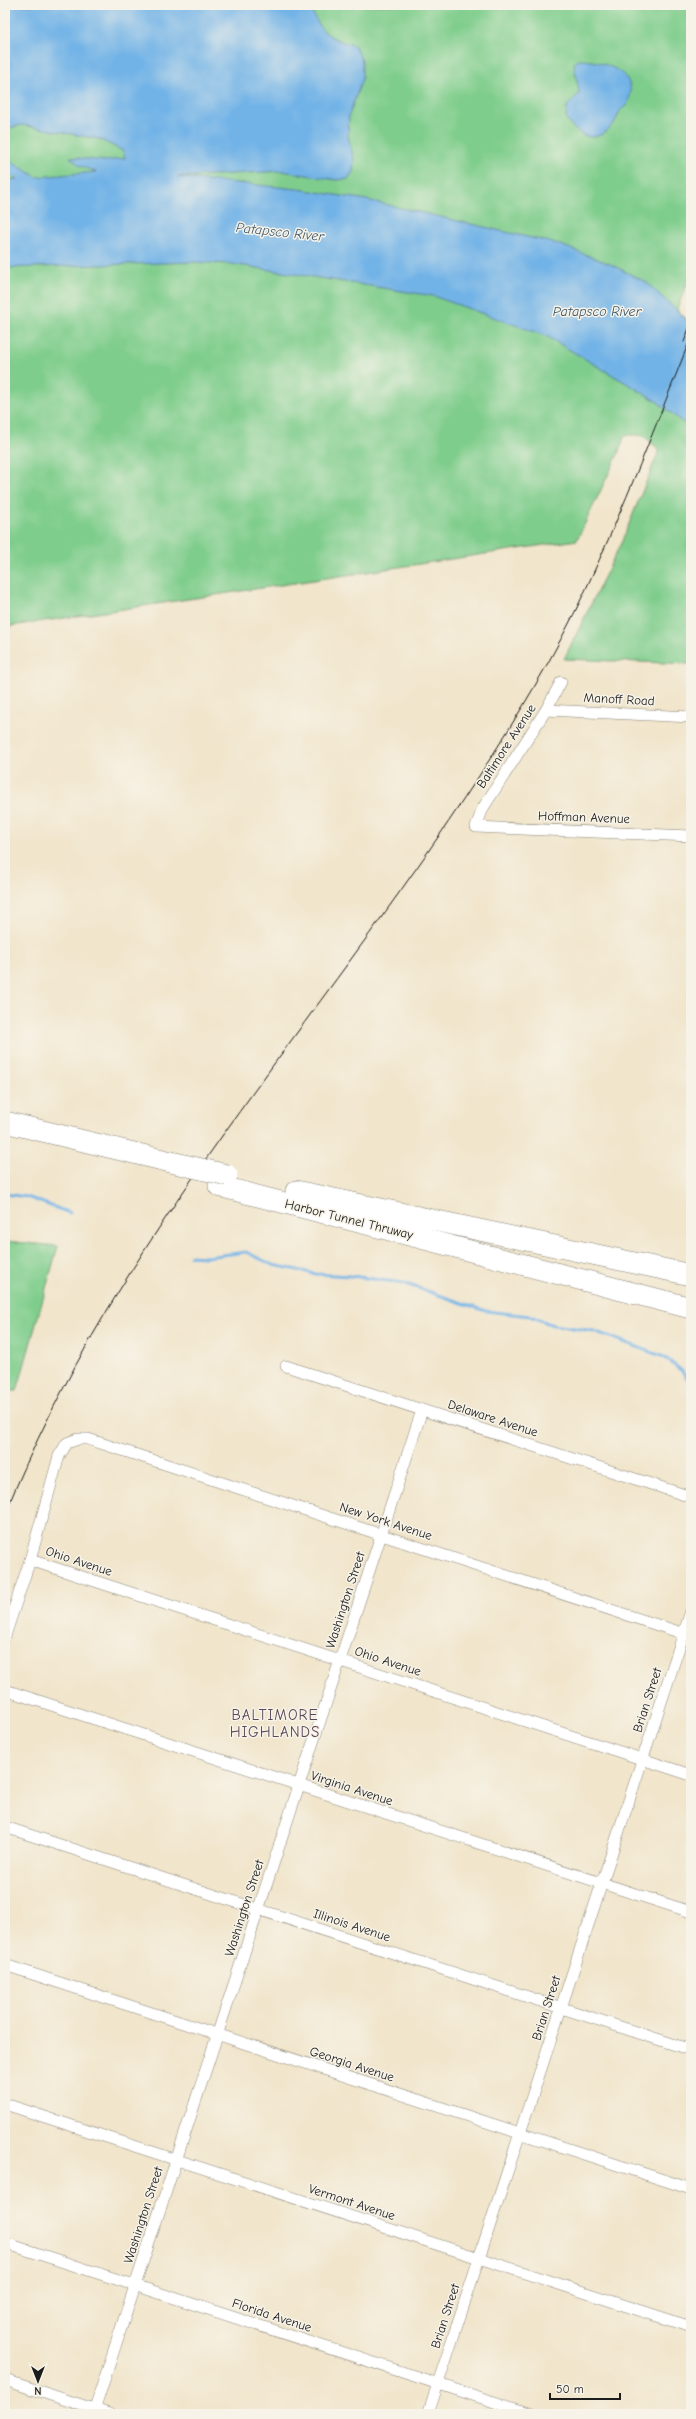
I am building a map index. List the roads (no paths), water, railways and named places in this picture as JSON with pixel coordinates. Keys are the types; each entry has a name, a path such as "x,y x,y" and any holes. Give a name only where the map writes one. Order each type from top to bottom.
{"highway":[{"name":"Harbor Tunnel Thruway","path":"5,1122 167,1168"},
{"name":"Harbor Tunnel Thruway","path":"5,1136 411,1217 691,1275"},
{"name":"Harbor Tunnel Thruway","path":"223,1180 691,1308"}],"street":[{"name":"Baltimore Avenue","path":"476,827 482,808 546,710 562,682"},
{"name":"Manoff Road","path":"546,710 691,716"},
{"name":"Hoffman Avenue","path":"476,827 691,836"},
{"name":"Delaware Avenue","path":"286,1366 691,1497"},
{"name":"Washington Street","path":"94,2412 422,1410"},
{"name":"New York Avenue","path":"30,1560 59,1456 66,1443 72,1440 88,1440 382,1534 687,1635"},
{"path":"5,1636 30,1560"},
{"name":"Ohio Avenue","path":"30,1560 691,1775"},
{"name":"Brian Street","path":"428,2414 643,1759 687,1635 691,1611"},
{"name":"Virginia Avenue","path":"5,1690 691,1912"},
{"name":"Illinois Avenue","path":"5,1827 691,2050"},
{"name":"Georgia Avenue","path":"5,1965 691,2189"},
{"name":"Vermont Avenue","path":"5,2104 691,2327"},
{"name":"Florida Avenue","path":"5,2243 531,2414"},
{"path":"5,2380 94,2412 109,2414"}],"water":[{"name":"Patapsco River","path":"5,5 310,5 317,22 326,33 338,40 355,46 362,61 362,79 349,115 348,136 354,160 353,172 348,179 336,180 282,171 177,177 298,189 367,200 558,244 610,264 646,282 691,324 691,429 655,400 546,336 433,296 232,264 193,262 5,268 5,180 18,179 5,172 5,161 13,163 37,177 96,172 80,166 70,157 105,161 125,158 123,151 99,139 22,125 5,129"},
{"path":"579,60 598,63 618,70 625,76 629,84 630,93 627,105 620,111 614,123 608,130 595,137 583,135 571,126 566,119 567,106 579,94 574,63"}],"waterway":[{"path":"5,1194 27,1197 70,1213"},
{"path":"190,1256 206,1257 246,1252 273,1265 316,1274 352,1276 403,1283 486,1311 530,1316 553,1325 594,1331 664,1357 682,1371 691,1384"}],"tram line":[{"path":"684,342 691,323"},
{"path":"5,1514 50,1413 103,1317 161,1224 224,1134 417,867 479,776 535,685 573,615 599,560 640,465 691,337"}],"district":[{"name":"BALTIMORE HIGHLANDS","path":"275,1724"}]}
